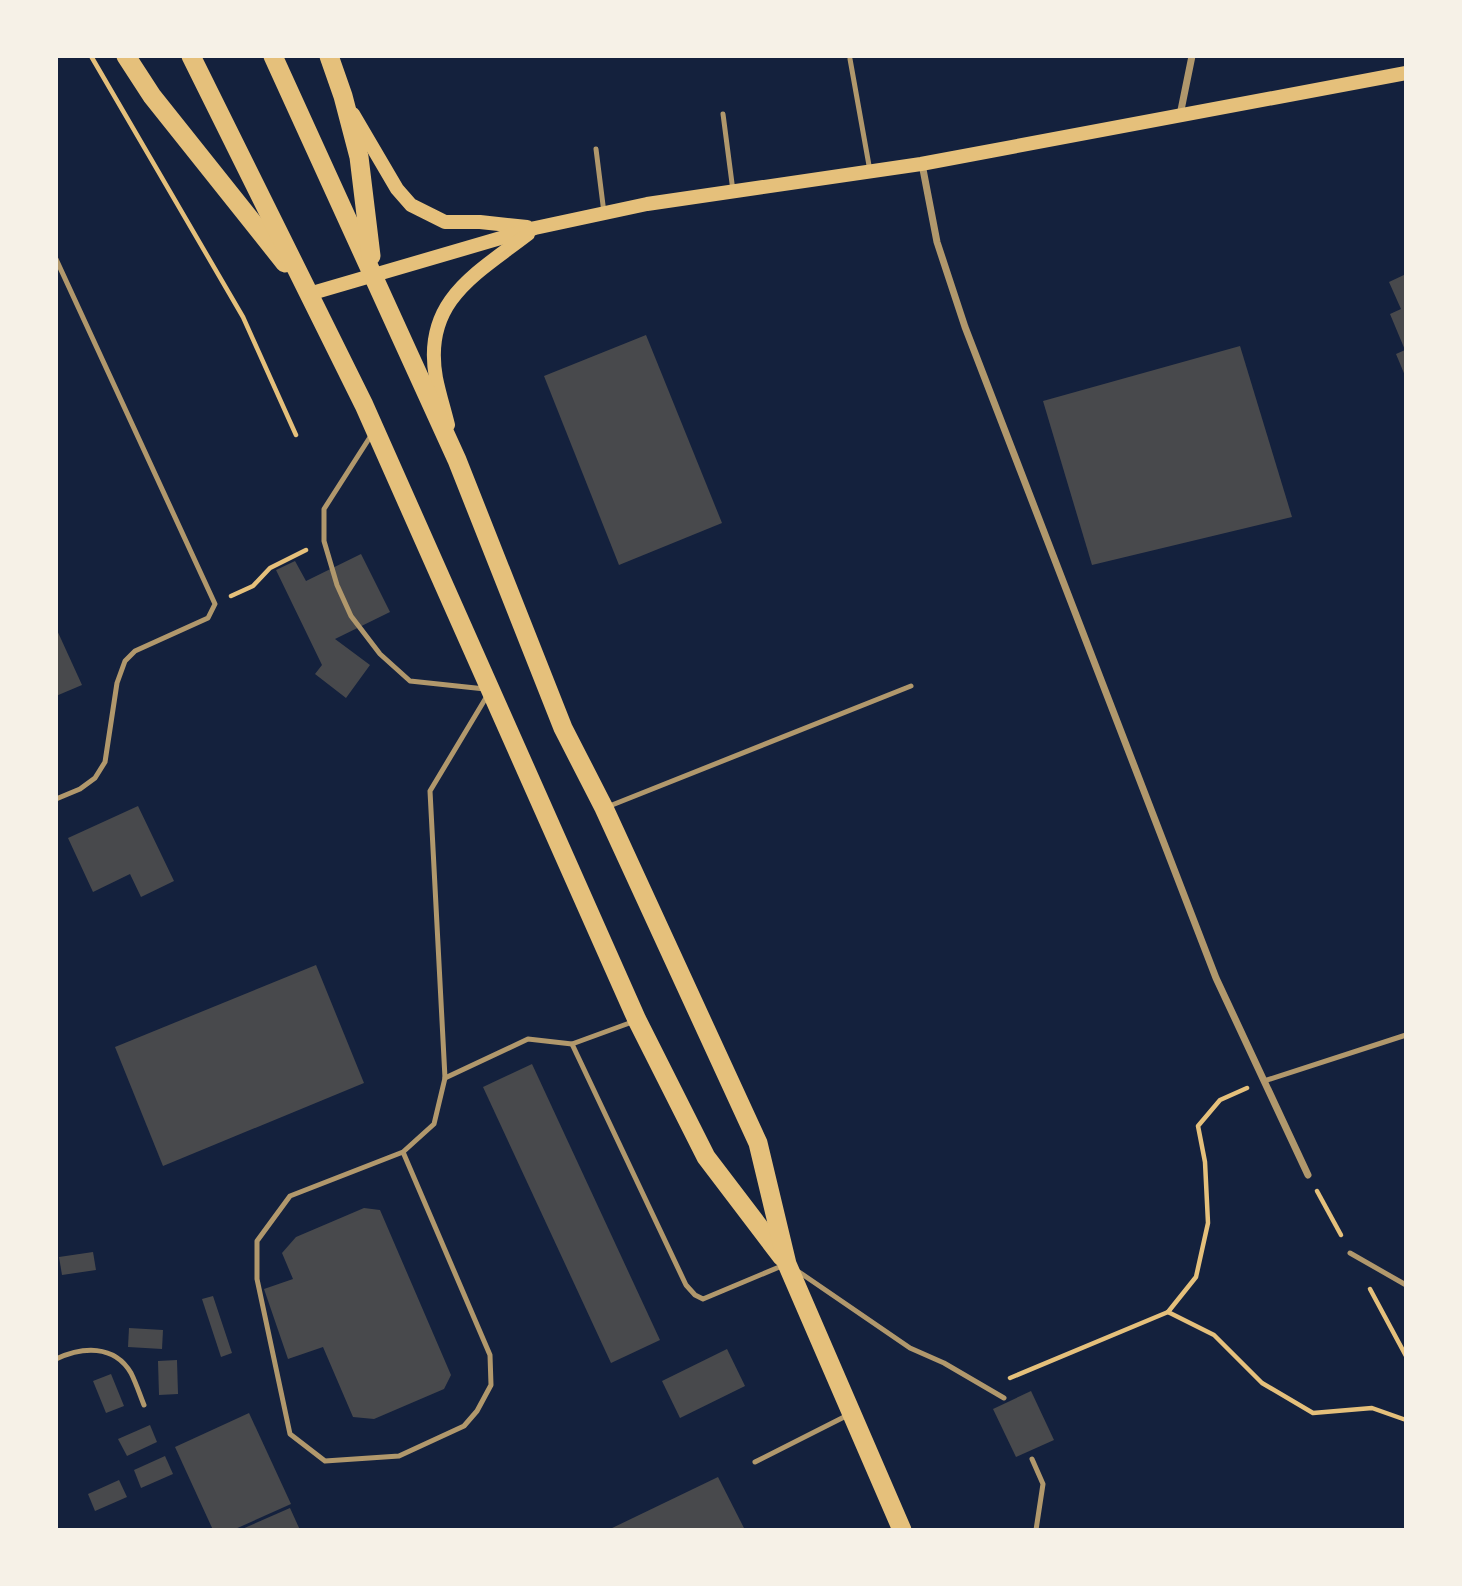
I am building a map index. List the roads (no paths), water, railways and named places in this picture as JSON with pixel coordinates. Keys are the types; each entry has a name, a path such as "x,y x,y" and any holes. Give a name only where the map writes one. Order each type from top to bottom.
{"highway":[{"path":"126,56 152,96 309,294"},
{"path":"191,56 364,405 638,1020 706,1157 787,1264"},
{"path":"273,56 457,460 563,728 604,808 758,1143 787,1264 902,1530"},
{"path":"329,56 359,157 373,276"}],"main road":[{"path":"309,294 535,228 647,204 922,164 1406,73"},
{"path":"343,96 397,189 411,205 445,222 480,222 535,228"},
{"path":"457,460 436,375 435,347 439,316 467,281 535,228"}],"street":[{"path":"1180,116 1192,56"},
{"path":"922,164 937,242 970,340 1216,978 1308,1175"}],"lane":[{"path":"850,59 870,171"},
{"path":"723,114 733,191"},
{"path":"596,149 604,213"},
{"path":"56,259 215,604 208,618 135,651 125,661 117,683 106,762 95,778 80,789 56,799"},
{"path":"374,431 324,509 324,541 337,585 351,616 380,654 410,681 491,689 430,791 445,1078 434,1124 403,1152 289,1196 257,1241 257,1279 290,1434 325,1461 399,1456 464,1426 477,1411 491,1385 490,1354 403,1152"},
{"path":"604,808 911,686"},
{"path":"445,1078 528,1039 572,1044 638,1020"},
{"path":"1264,1081 1406,1035"},
{"path":"572,1044 686,1285 695,1295 703,1299 787,1264 910,1348 944,1363 1004,1398"},
{"path":"1350,1253 1406,1285"},
{"path":"56,1359 74,1350 105,1352 130,1371 144,1405"},
{"path":"755,1462 851,1413"},
{"path":"1032,1459 1044,1484 1035,1530"}]}
